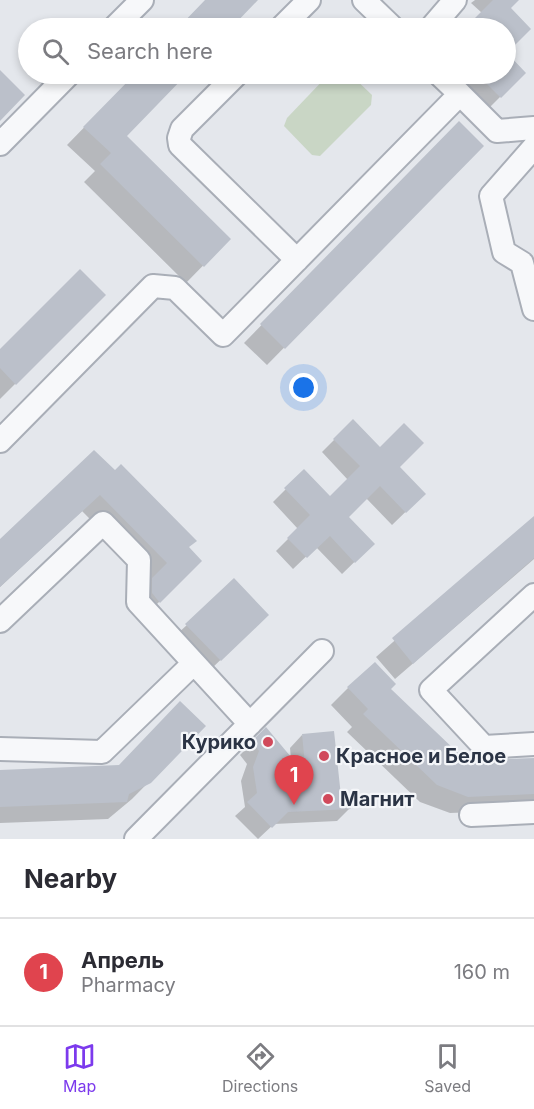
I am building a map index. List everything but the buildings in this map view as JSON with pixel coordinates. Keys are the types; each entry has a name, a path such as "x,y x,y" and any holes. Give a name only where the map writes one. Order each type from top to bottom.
{"street":[{"path":"124,18 142,0"},
{"path":"291,18 309,0"},
{"path":"364,0 383,18"},
{"path":"440,18 455,0"},
{"path":"0,144 59,84"},
{"path":"227,84 182,129 179,138 180,145 297,260"},
{"path":"450,84 497,131 534,128"},
{"path":"0,441 153,286 175,288 223,335 460,94"},
{"path":"534,147 491,196 504,252 522,263 534,309"},
{"path":"0,621 103,523 139,560 138,602 250,724"},
{"path":"534,595 431,690 484,747 534,744"},
{"path":"136,839 322,651"},
{"path":"0,749 102,752 194,663"},
{"path":"471,815 534,812"}],"green space":[{"path":"319,84 360,84 372,95 371,105 320,156 312,155 284,126 287,118"}],"place":[{"name":"Курико","path":"268,742"},
{"name":"Красное и Белое","path":"324,756"},
{"name":"Магнит","path":"328,799"},
{"name":"Апрель","path":"294,805"}]}
